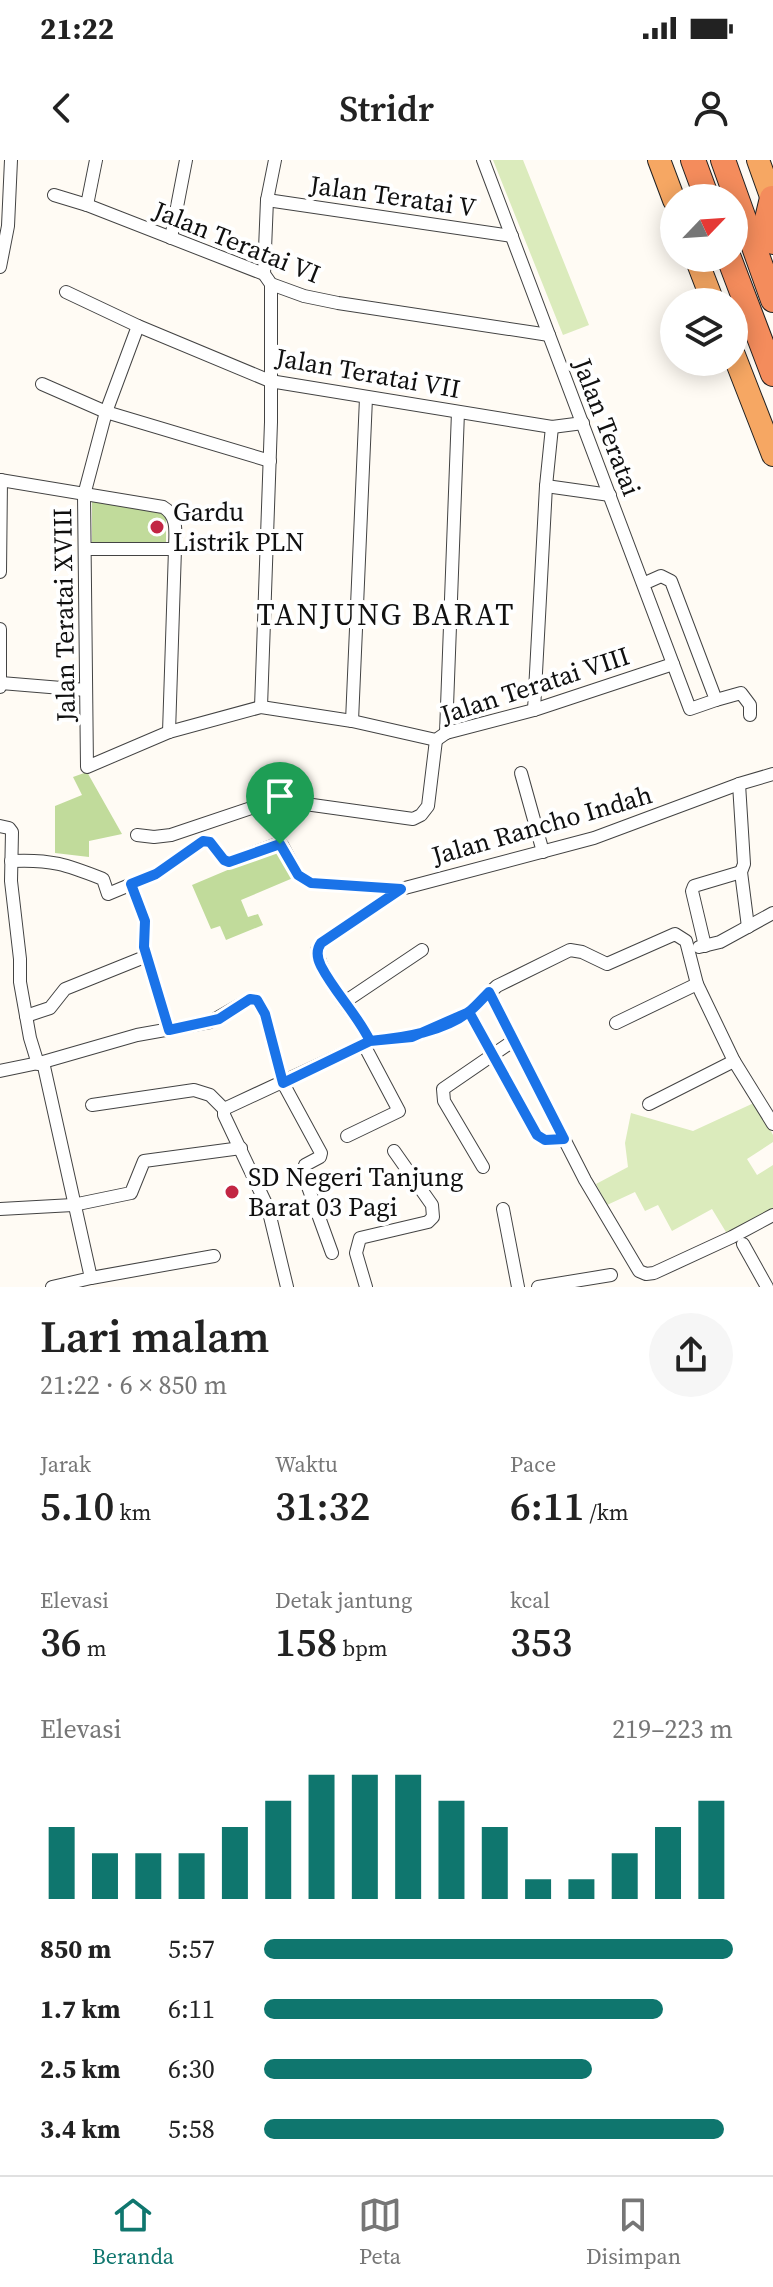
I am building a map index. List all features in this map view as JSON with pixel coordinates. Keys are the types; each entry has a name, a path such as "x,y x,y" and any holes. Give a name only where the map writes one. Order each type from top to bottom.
{"highway":[{"path":"659,160 668,184"},
{"path":"693,160 702,184"},
{"path":"723,160 773,300"},
{"path":"758,160 772,200 767,219 773,242"},
{"path":"734,272 773,374"},
{"path":"742,376 773,455"}],"street":[{"path":"87,205 96,160"},
{"path":"171,238 186,160"},
{"path":"261,707 270,461 267,200 275,160"},
{"name":"Jalan Teratai","path":"483,160 690,709 716,700"},
{"path":"0,267 8,226 14,163"},
{"name":"Jalan Teratai VI","path":"54,195 171,238 304,296 549,335"},
{"name":"Jalan Teratai V","path":"267,200 512,236"},
{"name":"Jalan Teratai VII","path":"66,292 270,381 552,427 583,423"},
{"name":"Jalan Teratai XVIII","path":"87,767 84,495 106,412 138,326"},
{"path":"42,384 106,412 270,461"},
{"path":"352,721 366,398"},
{"path":"137,835 171,835 272,802 413,819 428,806 441,737 458,412"},
{"path":"534,710 552,427"},
{"path":"0,572 1,480 169,510 175,522 169,732"},
{"path":"546,486 610,495"},
{"path":"85,549 175,549"},
{"path":"643,584 661,576 671,581 716,700 741,693 750,705 750,715"},
{"path":"0,629 0,685 86,690"},
{"name":"Jalan Teratai VIII","path":"87,767 169,732 261,707 441,737 673,664"},
{"path":"521,773 543,852"},
{"name":"Jalan Rancho Indah","path":"347,1136 399,1111 367,1043 361,1022 321,966 318,946 401,889 609,833 773,774"},
{"path":"739,784 744,864 741,872 748,927"},
{"path":"0,826 12,832 15,925 26,1016 91,1278"},
{"path":"11,861 63,863 103,879 108,894 156,874 203,841 210,842 229,862 280,844 298,875 316,884 401,889"},
{"path":"705,946 692,891 694,886 741,872"},
{"path":"131,884 145,921 147,956 169,1030"},
{"path":"689,950 720,942 773,913"},
{"path":"224,1109 367,1043 412,1037 469,1012 489,992 570,950 607,964 675,934 686,941 697,984 734,1061 773,1124"},
{"path":"346,1001 422,950"},
{"path":"26,1016 50,1008 65,989 147,956"},
{"path":"616,1023 697,984"},
{"path":"489,992 564,1139 639,1271 646,1274 732,1237 773,1215"},
{"path":"0,1071 40,1063 105,1043 210,1022 250,999 257,1000 265,1014 283,1083 321,1153 320,1157 305,1165 303,1173 332,1253"},
{"path":"469,1012 537,1135 545,1140 564,1139"},
{"path":"483,1167 442,1093 450,1082 513,1041"},
{"path":"649,1104 734,1061"},
{"path":"92,1105 194,1090 210,1095 224,1109 224,1115 268,1208 287,1287"},
{"path":"0,1209 73,1205 131,1193 144,1161 241,1148"},
{"path":"366,1287 356,1253 360,1238 428,1222 433,1217 432,1205 394,1151"},
{"path":"503,1209 518,1287"},
{"path":"743,1244 767,1287"},
{"path":"52,1287 214,1256"},
{"path":"538,1287 611,1275"}],"green space":[{"path":"493,160 523,160 589,325 563,335"},
{"path":"92,500 166,510 166,548 92,542"},
{"path":"87,772 122,834 89,841 89,857 55,853 55,806 82,795 73,777"},
{"path":"280,848 293,878 241,900 248,917 258,914 263,925 226,940 220,926 211,929 192,885"},
{"path":"756,1102 773,1135 773,1142 747,1159 757,1175 773,1165 773,1209 729,1237 712,1209 672,1231 658,1205 645,1211 635,1192 607,1205 596,1184 628,1167 625,1143 631,1113 693,1131"}],"place":[{"name":"Gardu Listrik PLN","path":"157,527"},
{"name":"SD Negeri Tanjung Barat 03 Pagi","path":"232,1192"}],"district":[{"name":"TANJUNG BARAT","path":"386,615"}],"route":[{"path":"280,844 225,862 210,842 199,842 156,874 131,884 145,921 144,947 169,1030 219,1019 243,1002 255,999 260,1002 265,1014 283,1083 370,1041 412,1037 469,1012 537,1135 545,1140 564,1139 489,992 469,1012 420,1034 412,1037 370,1041 361,1022 321,966 317,950 321,943 401,889 311,883 298,875 280,844"}]}
